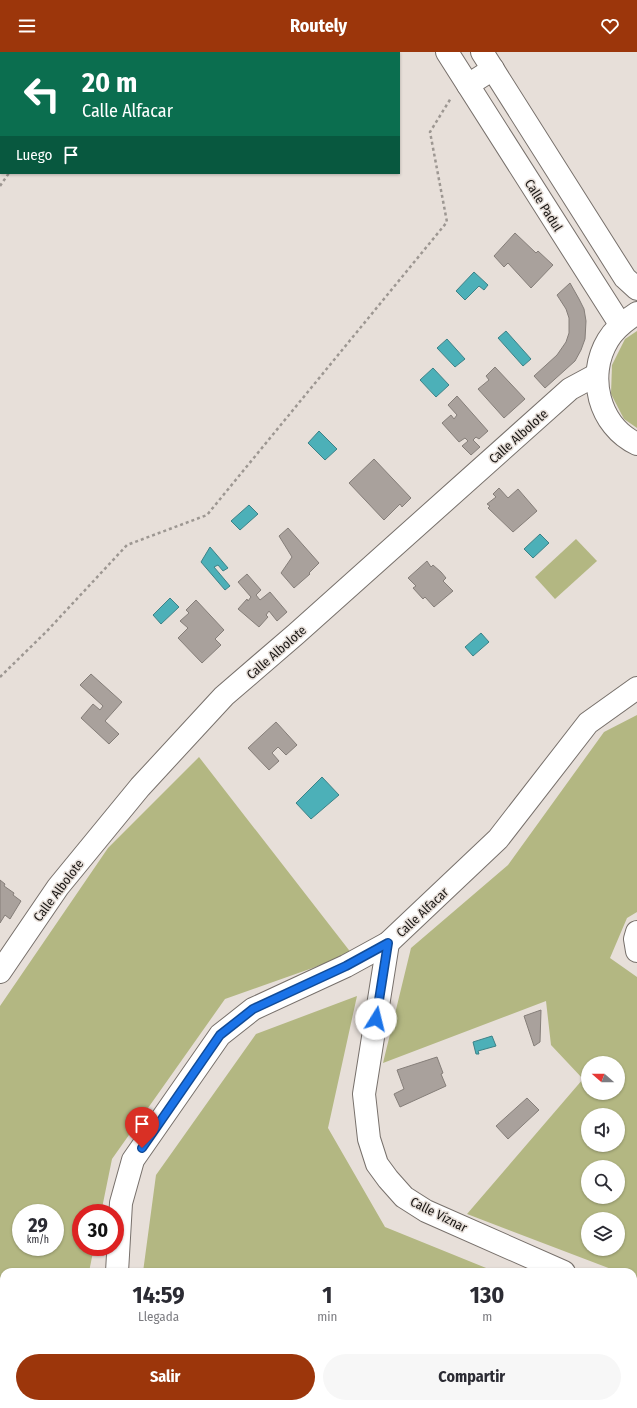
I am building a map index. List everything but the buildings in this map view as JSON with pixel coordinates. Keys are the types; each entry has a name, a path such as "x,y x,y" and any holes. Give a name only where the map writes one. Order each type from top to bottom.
{"street":[{"name":"Calle Padul","path":"447,52 468,85 629,319"},
{"path":"468,85 487,61 625,278 637,289"},
{"path":"629,319 608,339 600,356 596,375 599,400 610,422 627,439 637,444"},
{"name":"Calle Albolote","path":"0,972 58,887 140,787 224,696 296,634 570,389 596,375"},
{"name":"Calle Alfacar","path":"117,1268 120,1203 133,1160 220,1035 253,1009 346,966 388,943 498,839 588,723 637,688"},
{"path":"637,932 635,939 637,952"},
{"name":"Calle Víznar","path":"388,943 364,1094 369,1139 378,1164 388,1179 404,1197 426,1211 555,1268"}],"path":[{"path":"0,677 48,631 127,545 207,516 447,222 430,132 453,95 468,85"},
{"path":"0,186 7,174"}],"green space":[{"path":"637,331 637,428 624,419 611,394 612,365 625,339"},
{"path":"576,539 597,561 555,599 535,577"},
{"path":"637,715 637,912 627,918 610,958 637,977 637,1268 609,1268 467,1214 581,1081 581,1100 625,1100 625,1056 581,1056 581,1077 551,1045 546,1001 383,1063 411,948 508,865 604,732"},
{"path":"199,757 352,954 225,999 112,1159 103,1204 72,1204 72,1256 92,1256 90,1268 0,1268 0,1006 108,848"},
{"path":"357,996 328,1128 385,1227 486,1268 144,1268 156,1175 256,1034"}],"water":[{"path":"474,272 488,285 484,290 479,286 465,300 456,291"},
{"path":"506,331 531,359 523,366 498,338"},
{"path":"447,339 465,359 455,367 437,348"},
{"path":"433,368 449,385 436,397 420,380"},
{"path":"319,431 337,449 325,460 308,443"},
{"path":"249,505 258,514 240,530 231,521"},
{"path":"540,534 549,543 533,558 524,549"},
{"path":"210,547 228,568 223,571 218,565 214,567 230,586 225,590 201,562"},
{"path":"170,598 179,607 161,624 153,615"},
{"path":"481,633 489,642 473,656 465,647"},
{"path":"322,777 339,795 311,819 296,803"},
{"path":"492,1036 496,1046 478,1051 479,1054 476,1054 473,1042"}],"route":[{"path":"142,1148 220,1035 253,1009 346,966 388,943 376,1019"}]}
